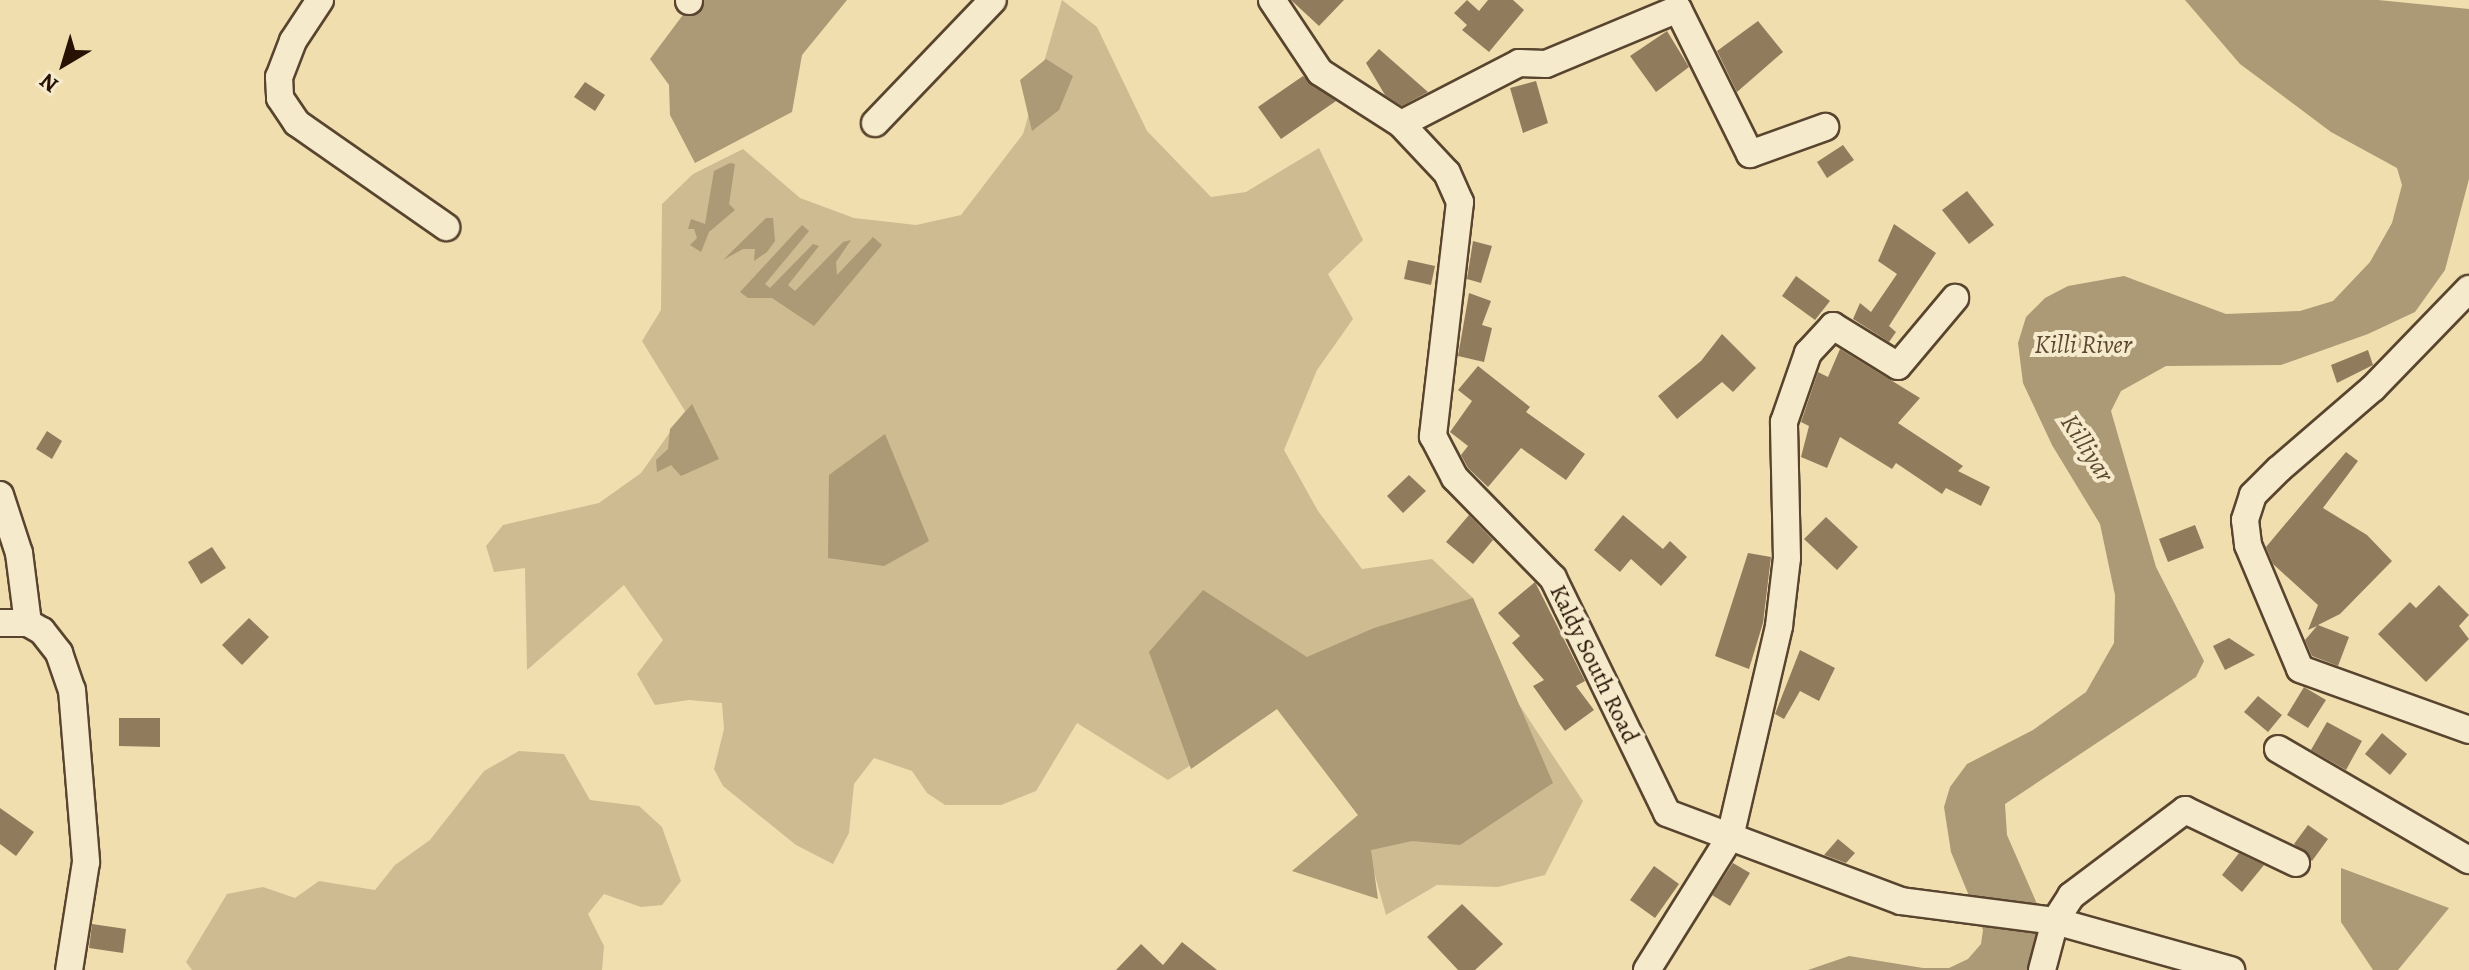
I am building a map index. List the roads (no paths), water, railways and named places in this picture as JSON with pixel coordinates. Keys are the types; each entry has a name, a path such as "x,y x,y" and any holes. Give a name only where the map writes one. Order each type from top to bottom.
{"street":[{"path":"320,0 288,53 279,77 280,98 297,123 446,227"},
{"path":"875,123 993,0"},
{"name":"Kaldy South Road","path":"1272,0 1320,72 1401,124 1447,173 1460,202 1433,436 1455,478 1553,578 1667,813 1901,901 2055,921 2231,970"},
{"path":"1401,124 1519,63 1546,64 1677,4 1750,154 1825,127"},
{"path":"2469,289 2373,388 2253,495 2245,520 2248,545 2300,669 2469,730"},
{"path":"1647,970 1730,837 1779,626 1787,558 1784,422 1791,392 1808,353 1833,326 1898,366 1955,298"},
{"path":"0,495 19,553 28,623"},
{"path":"0,623 28,623 42,631 59,653 74,705 86,862 69,970"},
{"path":"2278,749 2469,860"},
{"path":"2042,970 2055,921 2071,896 2185,810 2296,863"}],"water":[{"path":"694,0 847,0 802,55 792,112 695,163 670,115 669,85 650,59"},
{"name":"Killi River","path":"2185,0 2378,0 2469,9 2469,179 2445,270 2415,312 2368,334 2281,365 2166,366 2121,391 2111,411 2156,567 2204,661 2196,677 2005,804 2007,835 2037,904 2044,940 2035,970 1808,970 1849,956 1923,968 1949,968 1968,959 1981,944 1983,930 1951,852 1944,807 1950,787 1967,764 2033,730 2086,692 2114,643 2115,595 2100,524 2052,445 2023,383 2018,343 2026,317 2045,298 2068,286 2124,276 2226,314 2300,311 2333,301 2370,262 2392,223 2402,185 2397,168 2331,132 2240,64"},
{"path":"1046,59 1073,76 1059,110 1032,131 1020,80"},
{"path":"730,163 735,164 729,204 735,210 709,232 701,252 690,245 697,238 694,229 688,229 691,219 705,224 714,171"},
{"path":"766,218 773,218 775,241 767,252 754,261 755,249 743,249 723,260"},
{"path":"802,225 809,231 765,284 770,288 813,244 819,246 788,285 795,291 843,242 851,240 836,262 837,275 873,237 882,245 814,326 772,298 748,298 740,292"},
{"path":"692,404 719,459 681,476 671,465 657,472 656,460 668,449 670,429"},
{"path":"885,434 929,541 884,566 828,558 829,475"},
{"path":"1203,590 1307,657 1374,628 1473,598 1553,783 1460,845 1412,841 1371,850 1378,899 1292,871 1358,815 1277,709 1191,769 1149,652"},
{"path":"2341,868 2449,908 2398,970 2373,970 2341,922"}],"water label":[{"name":"Killiyar","path":"2087,448"}]}
